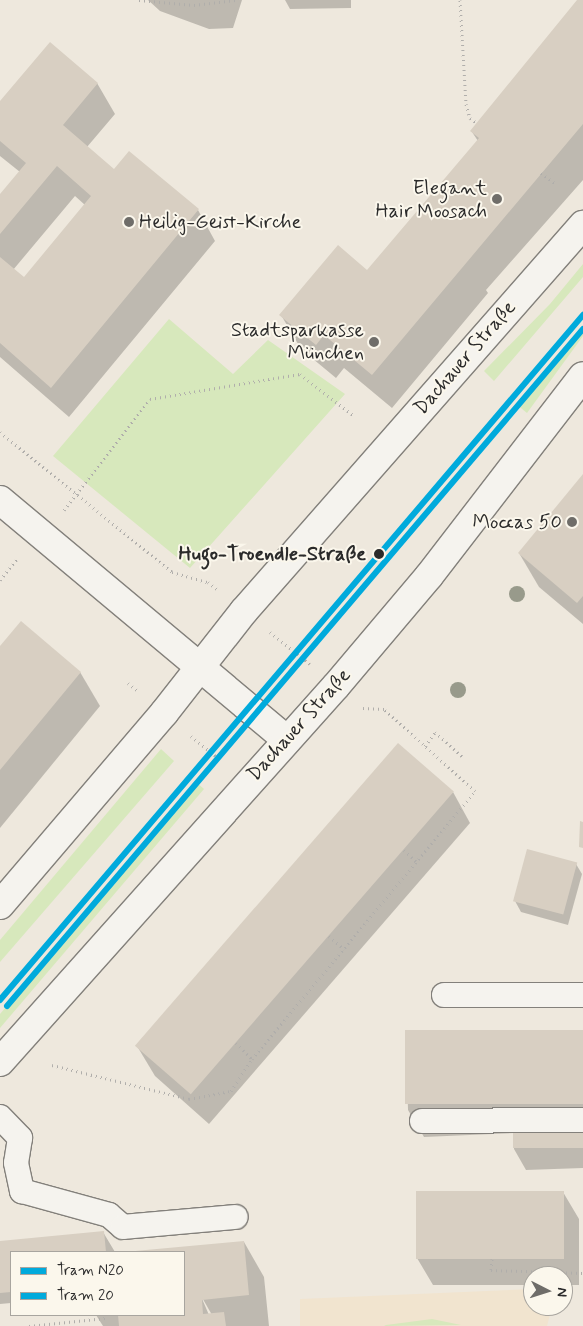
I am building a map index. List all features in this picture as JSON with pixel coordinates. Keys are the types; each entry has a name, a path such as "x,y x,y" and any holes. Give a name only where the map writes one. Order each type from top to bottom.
{"main road":[{"name":"Dachauer Straße","path":"0,905 164,713 244,611 583,225"},
{"name":"Dachauer Straße","path":"0,1062 336,686 469,527 583,376"},
{"path":"0,500 287,740"}],"lane":[{"path":"444,995 583,995"},
{"path":"0,1117 20,1138 16,1162 22,1191 109,1215 123,1227 236,1217"},
{"path":"422,1121 583,1120"}],"path":[{"path":"139,0 194,5 236,0"},
{"path":"460,0 466,104 470,118 477,124"},
{"path":"542,173 555,183"},
{"path":"44,536 150,400 300,374 354,415"},
{"path":"0,432 172,572 208,582 364,709 384,709 475,792 252,1059 231,1090 189,1100 52,1065"},
{"path":"128,683 248,783"},
{"path":"425,746 435,732 464,757"},
{"path":"404,850 417,862"},
{"path":"329,936 344,949"},
{"path":"236,1043 252,1059"},
{"path":"492,1259 491,1270 583,1272"},
{"path":"29,1326 106,1318"}],"shaded area":[{"path":"523,1289 523,1316 550,1316 547,1326 300,1326 300,1299"}],"green space":[{"path":"583,264 583,277 494,381 484,371 550,304"},
{"path":"169,319 233,374 268,340 345,394 190,568 53,456"},
{"path":"583,326 583,336 527,413 516,404"},
{"path":"161,749 174,761 0,962 0,940"},
{"path":"196,782 204,789 0,1028 0,1014"},
{"path":"432,1319 461,1325 384,1326 386,1325"}],"building":[{"path":"577,0 583,0 583,124 372,375 324,335 316,345 279,315 338,245 367,270 479,138 470,131"},
{"name":"Heilig-Geist-Kirche","path":"50,42 98,83 63,125 114,169 129,151 199,209 51,388 0,343 0,257 24,277 91,196 57,166 0,234 0,194 26,163 0,141 0,101"},
{"path":"583,474 583,596 577,603 518,553"},
{"path":"21,621 81,672 0,770 0,646"},
{"path":"398,743 454,792 191,1094 135,1046"},
{"path":"580,821 583,822 583,848 579,847"},
{"path":"527,849 577,862 563,915 513,901"},
{"path":"405,1030 583,1030 583,1104 405,1104"},
{"path":"513,1129 583,1129 583,1148 513,1148"},
{"path":"416,1191 564,1191 564,1259 416,1259"},
{"path":"104,1231 106,1251 10,1251 10,1292 0,1293 0,1241"},
{"path":"244,1241 249,1295 202,1300 203,1314 224,1312 226,1326 119,1326 118,1316 185,1316 185,1251 135,1251"}],"tram line":[{"name":"N20","path":"0,1000 583,315"},
{"name":"20","path":"7,1006 583,329"}],"place":[{"name":"Elegant Hair Moosach","path":"497,199"},
{"name":"Heilig-Geist-Kirche","path":"129,222"},
{"name":"Stadtsparkasse München","path":"374,342"},
{"name":"Moccas 50","path":"572,522"},
{"name":"Hugo-Troendle-Straße","path":"379,554"}]}
